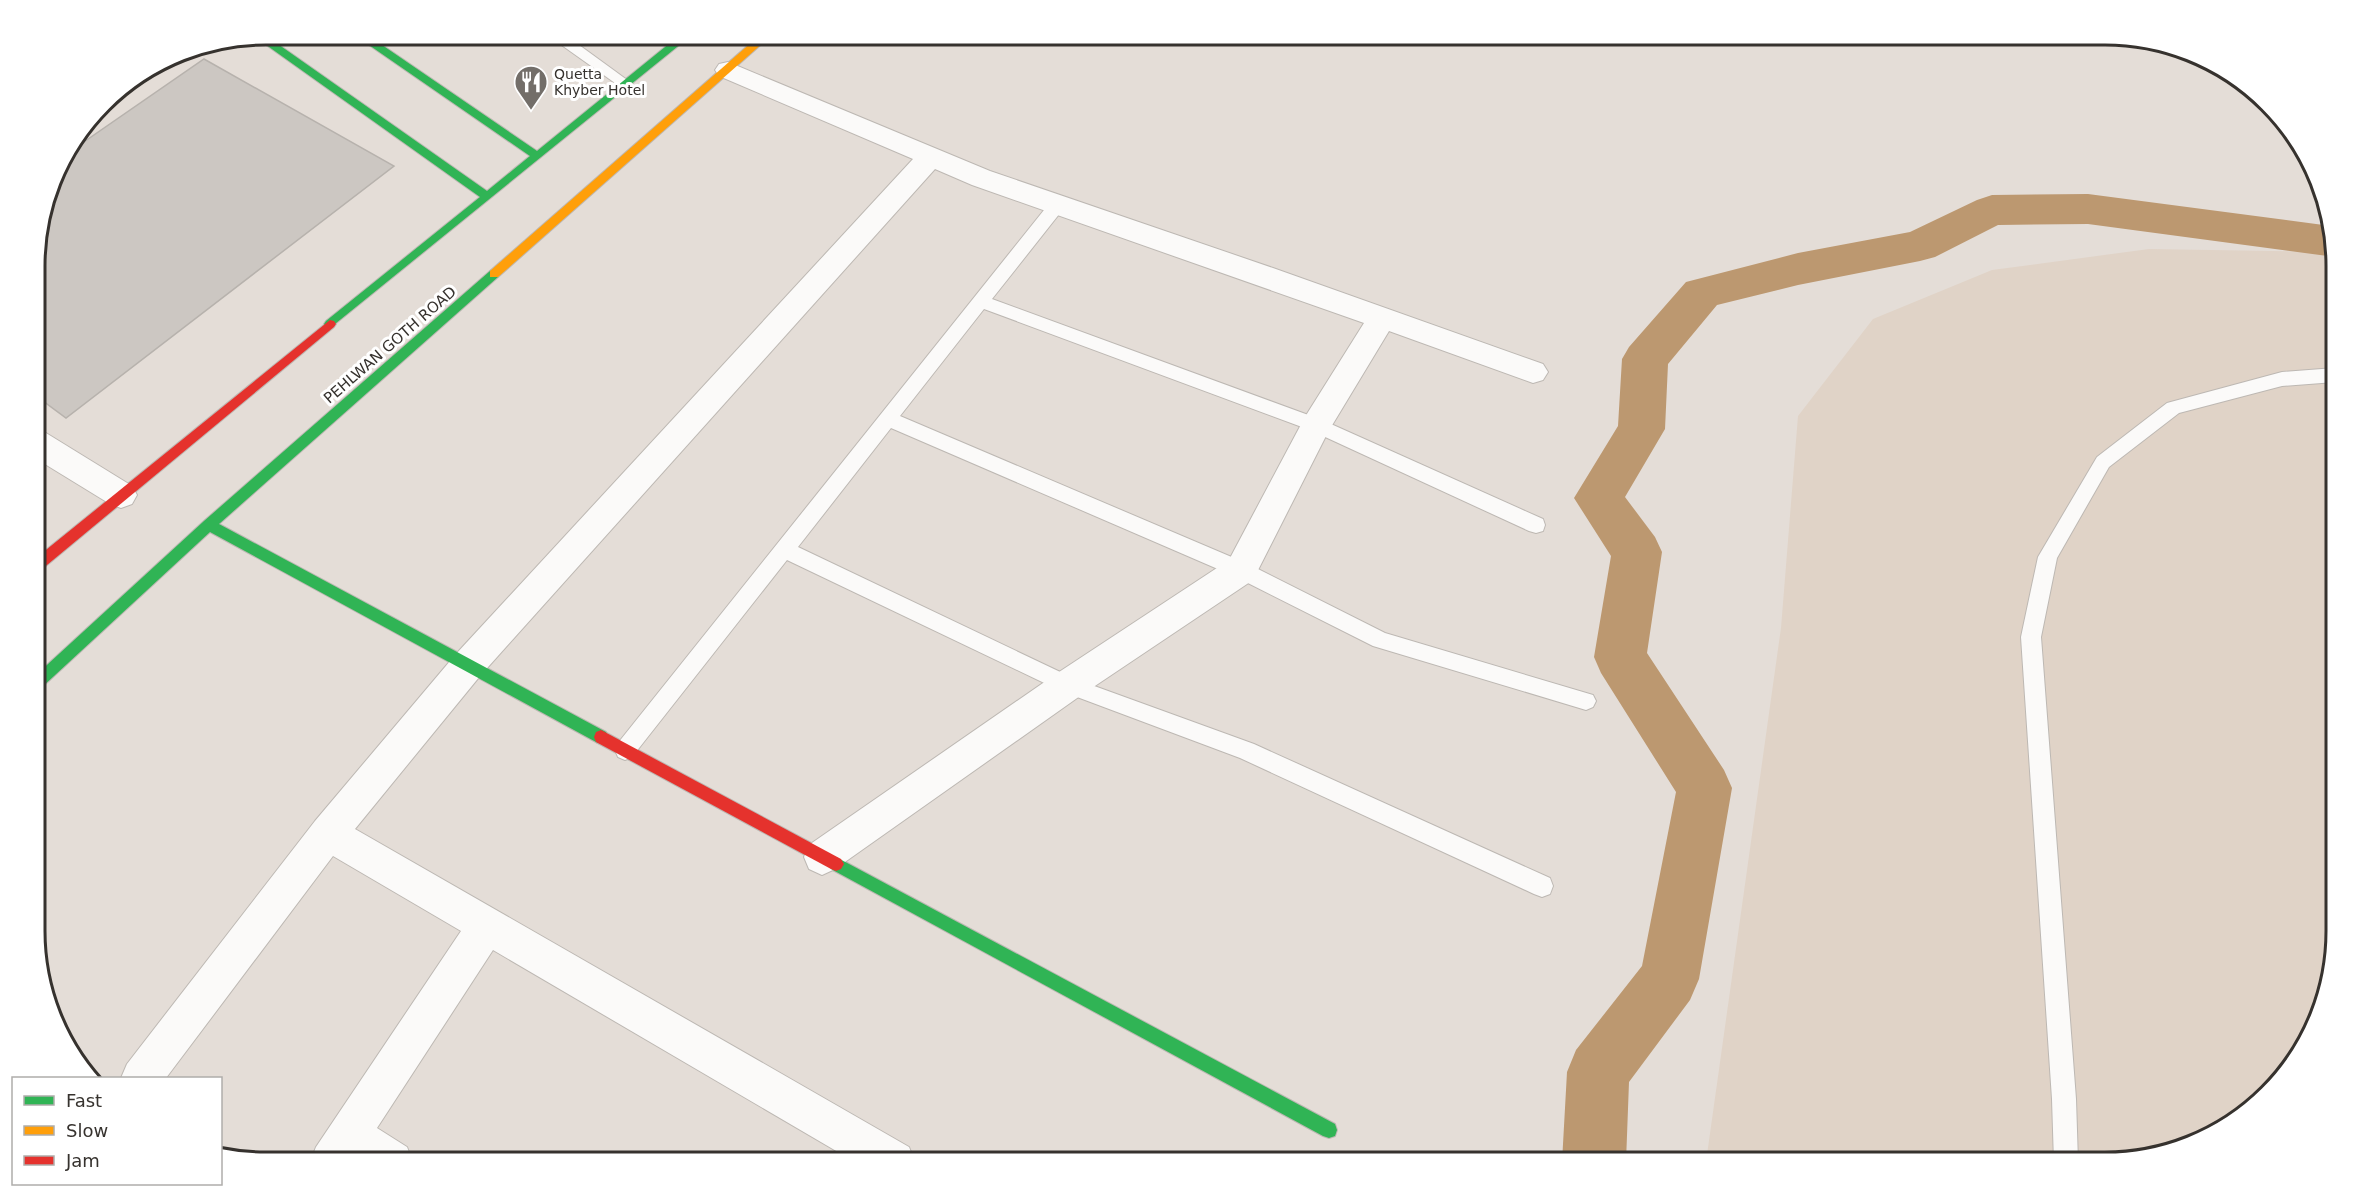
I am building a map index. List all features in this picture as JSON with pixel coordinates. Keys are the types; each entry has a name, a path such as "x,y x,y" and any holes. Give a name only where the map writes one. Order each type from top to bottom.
{"street":[{"path":"273,45 487,196"},
{"path":"374,45 536,156"},
{"path":"45,558 675,45"},
{"name":"PEHLWAN GOTH ROAD","path":"45,676 209,525 756,45"},
{"path":"728,70 981,178 1533,372"},
{"path":"142,1077 328,833 468,665 931,156"},
{"path":"822,857 1068,685 1241,570 1316,424 1382,318"},
{"path":"45,448 121,495"},
{"path":"209,525 1329,1130"},
{"path":"328,833 877,1152"},
{"path":"341,1149 487,926"}],"lane":[{"path":"569,45 627,85"},
{"path":"625,750 1058,204"},
{"path":"981,301 1316,424 1536,525"},
{"path":"2066,1152 2064,1099 2031,637 2048,557 2103,462 2173,408 2282,379 2326,376"},
{"path":"888,419 1241,570 1380,640 1586,701"},
{"path":"784,549 1068,685 1247,751 1542,886"}],"shaded area":[{"path":"2149,249 2326,252 2326,945 2322,974 2314,1002 2289,1054 2251,1097 2228,1115 2203,1129 2148,1148 2119,1152 1707,1152 1781,628 1798,416 1873,319 1992,270"}],"building":[{"path":"204,59 394,166 66,418 45,402 45,252 49,223 57,195 82,143"}],"waterway":[{"path":"1594,1152 1598,1072 1669,979 1704,788 1620,657 1637,552 1598,498 1641,429 1645,359 1702,293 1798,269 1920,246 1992,210 2088,209 2324,241"}],"traffic: fast":[{"path":"273,45 487,196"},
{"path":"374,45 536,155"},
{"path":"330,324 674,45"},
{"path":"45,676 209,525 494,274"},
{"path":"209,525 601,737"},
{"path":"836,864 1329,1130"}],"traffic: slow":[{"path":"494,274 755,45"}],"traffic: jam":[{"path":"45,559 330,324"},
{"path":"601,737 836,864"}],"place":[{"name":"Quetta Khyber Hotel","path":"531,111"}]}
